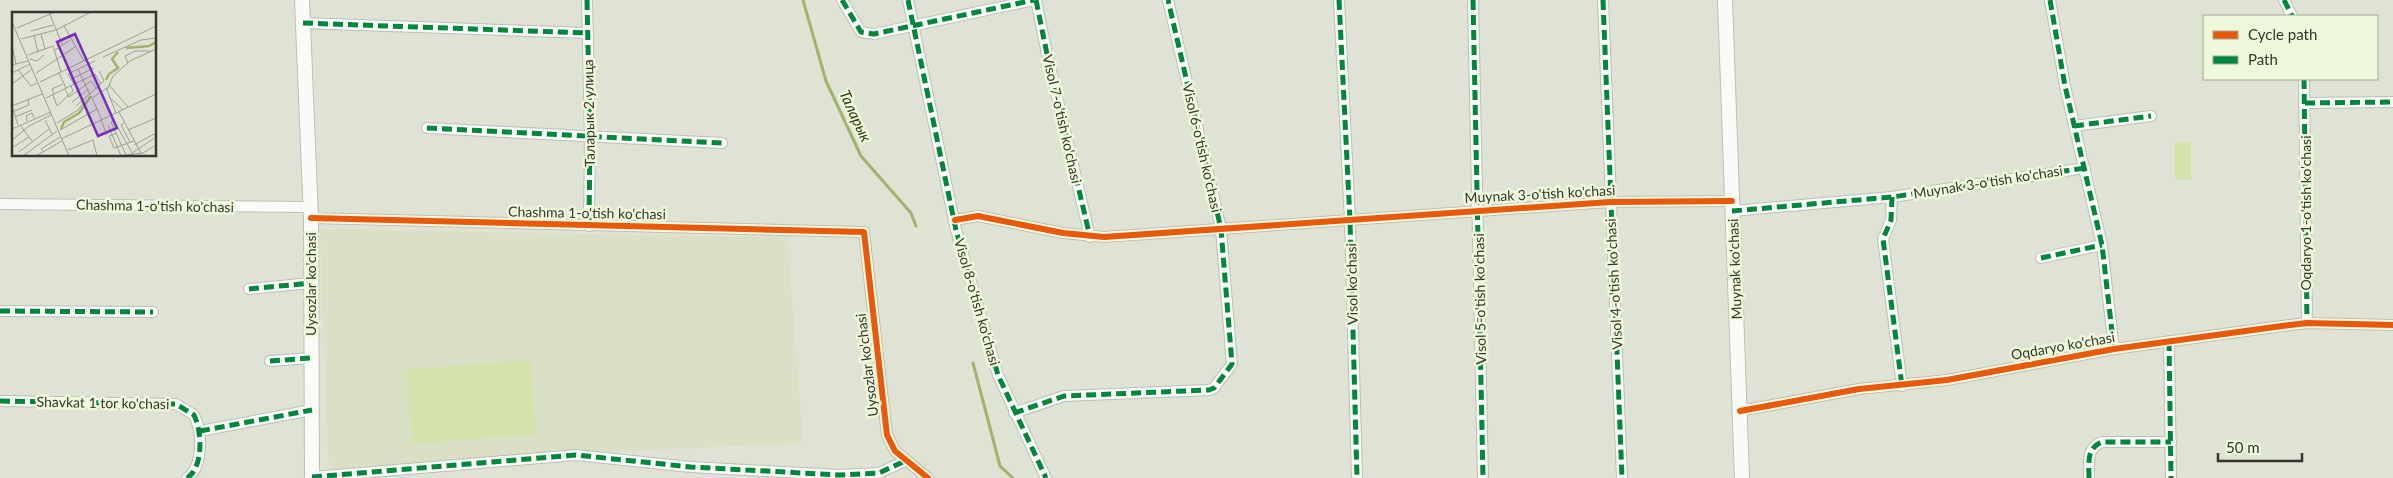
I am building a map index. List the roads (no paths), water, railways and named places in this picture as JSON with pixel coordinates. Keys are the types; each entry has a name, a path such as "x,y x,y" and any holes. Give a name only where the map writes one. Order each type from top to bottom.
{"main road":[{"name":"Uysozlar ko'chasi","path":"302,0 310,212 312,478"},
{"name":"Muynak ko'chasi","path":"1725,0 1742,478"}],"street":[{"name":"Таларык 2 улица","path":"587,0 590,134 589,226"},
{"path":"842,0 861,32 874,34 1035,0"},
{"name":"Visol 8-o'tish ko'chasi","path":"908,0 955,220 998,375 1014,413 1046,478"},
{"name":"Visol 7-o'tish ko'chasi","path":"1035,0 1090,237"},
{"name":"Visol 6-o'tish ko'chasi","path":"1014,413 1064,396 1196,392 1214,388 1232,364 1221,229 1168,0"},
{"name":"Visol ko'chasi","path":"1339,0 1350,220 1356,478"},
{"name":"Visol 5-o'tish ko'chasi","path":"1473,0 1483,478"},
{"name":"Visol 4-o'tish ko'chasi","path":"1603,0 1622,478"},
{"name":"Oqdaryo ko'chasi","path":"2050,0 2065,86 2102,246 2114,348"},
{"path":"2284,0 2292,15"},
{"path":"303,23 588,33"},
{"name":"Oqdaryo 1-o'tish ko'chasi","path":"2304,80 2307,323"},
{"path":"2305,103 2393,102"},
{"path":"2074,126 2151,116"},
{"path":"427,128 590,134 722,143"},
{"name":"Muynak 3-o'tish ko'chasi","path":"955,220 978,216 1090,237 1610,202 1732,206 1892,197 2085,168"},
{"path":"1892,197 1891,220 1883,239 1902,386"},
{"name":"Chashma 1-o'tish ko'chasi","path":"0,204 310,212 589,226 864,232"},
{"name":"Uysozlar ko'chasi","path":"864,232 887,435 895,451 928,478"},
{"path":"2041,258 2102,246"},
{"path":"249,288 311,283"},
{"path":"0,311 153,312"},
{"name":"Oqdaryo ko'chasi","path":"1740,411 1859,389 1948,380 2114,348 2307,323 2393,325"},
{"path":"2169,341 2172,442 2171,478"},
{"path":"270,361 311,358"},
{"name":"Shavkat 1 tor ko'chasi","path":"0,400 176,404 194,415 200,431"},
{"path":"187,478 196,467 200,431 312,410"},
{"path":"2089,478 2090,450 2095,445 2102,442 2172,442"},
{"name":"Uysozlar ko'chasi","path":"312,478 576,455 692,467 839,475 879,474 906,461"}],"waterway":[{"name":"Таларык","path":"803,0 826,81 861,156 911,213 916,226"},
{"name":"Таларык","path":"973,363 1000,466 1013,478"}]}
